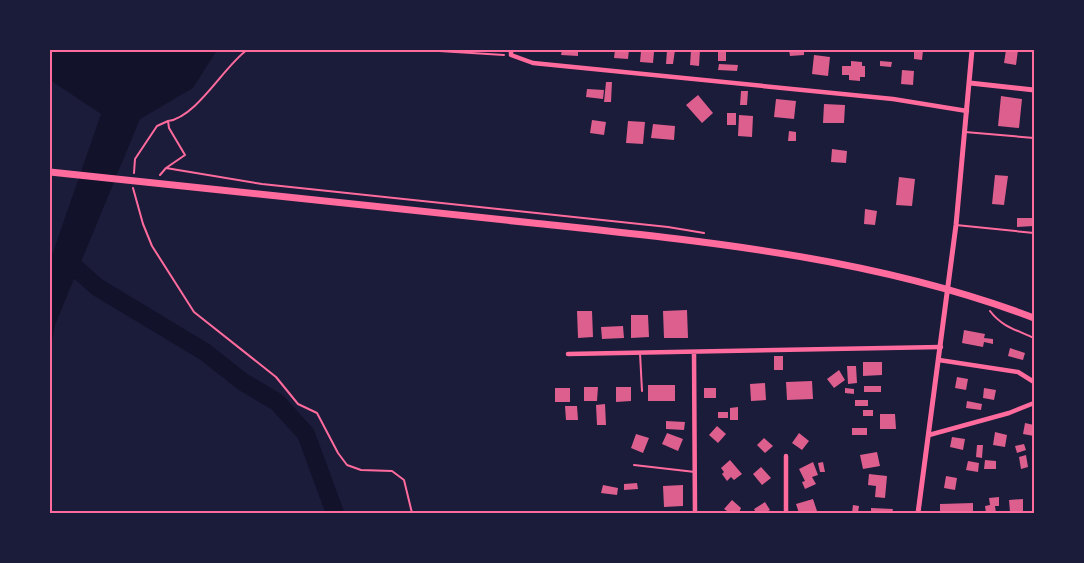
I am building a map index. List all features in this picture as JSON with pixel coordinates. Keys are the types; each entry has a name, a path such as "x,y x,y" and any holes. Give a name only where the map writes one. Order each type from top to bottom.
{"highway":[{"path":"50,172 633,234 742,248 872,270 947,290 1034,318"}],"street":[{"path":"918,513 956,225 972,50"},
{"path":"511,53 533,63 893,99 967,112"},
{"path":"970,83 1034,90"},
{"path":"568,354 941,347"},
{"path":"694,352 695,513"},
{"path":"939,360 1018,372 1034,382"},
{"path":"929,435 1010,413 1034,403"},
{"path":"786,456 786,513"}],"lane":[{"path":"965,132 1034,138"},
{"path":"956,225 1034,233"},
{"path":"640,353 642,391"},
{"path":"634,465 695,472"}],"path":[{"path":"134,178 135,158 157,126 168,121 177,120 223,76 238,56 247,50"},
{"path":"423,50 511,53"},
{"path":"155,183 166,168 185,155 168,128 168,121"},
{"path":"133,188 142,224 152,246 194,312 276,377 298,404 317,413 338,453 347,465 360,470 392,471 404,480 412,513"},
{"path":"987,302 988,309 997,320 1010,329 1034,338"}],"shaded area":[{"path":"50,50 217,50 193,88 140,119 55,325 50,353 50,261 101,114 50,80"}],"building":[{"path":"562,50 578,50 578,56 561,55"},
{"path":"615,50 629,50 628,59 614,58"},
{"path":"667,50 675,50 673,64 666,64"},
{"path":"691,50 700,50 699,66 690,65"},
{"path":"789,50 804,50 804,55 790,56"},
{"path":"914,50 923,50 922,60 914,59"},
{"path":"1006,50 1018,50 1016,65 1004,63"},
{"path":"641,51 654,52 653,63 640,62"},
{"path":"718,52 726,52 726,61 718,61"},
{"path":"814,55 830,57 828,76 812,74"},
{"path":"851,61 862,62 862,66 865,66 865,77 860,77 860,81 849,80 849,75 842,75 842,66 851,66"},
{"path":"880,61 892,62 891,67 880,66"},
{"path":"719,64 738,65 737,71 718,70"},
{"path":"902,70 914,71 913,85 901,84"},
{"path":"606,82 612,82 611,102 604,102"},
{"path":"587,89 604,90 603,99 586,97"},
{"path":"741,91 748,91 747,105 740,105"},
{"path":"698,95 713,113 702,123 686,105"},
{"path":"1001,96 1022,99 1019,128 998,126"},
{"path":"776,99 796,101 794,119 774,117"},
{"path":"824,104 845,105 844,123 823,123"},
{"path":"727,113 736,113 736,125 727,125"},
{"path":"739,115 753,116 752,137 738,136"},
{"path":"592,120 606,122 604,135 590,133"},
{"path":"628,121 645,122 643,144 626,143"},
{"path":"653,124 675,126 674,140 651,138"},
{"path":"789,131 796,132 796,141 788,141"},
{"path":"832,149 847,151 846,163 831,162"},
{"path":"995,175 1008,176 1004,205 992,204"},
{"path":"899,177 915,179 912,206 896,205"},
{"path":"865,209 877,211 875,225 864,224"},
{"path":"1017,218 1033,218 1034,226 1017,227"},
{"path":"687,310 688,338 664,338 663,311"},
{"path":"577,311 592,311 593,337 578,338"},
{"path":"631,315 648,315 649,337 631,338"},
{"path":"623,326 624,338 602,339 601,327"},
{"path":"964,330 985,334 984,338 993,339 993,344 984,342 983,347 962,343"},
{"path":"1010,348 1025,353 1023,360 1008,356"},
{"path":"774,356 783,356 783,370 774,370"},
{"path":"863,362 882,362 882,375 863,376"},
{"path":"847,366 856,366 857,383 848,384"},
{"path":"839,370 845,380 834,388 827,379"},
{"path":"957,377 968,379 966,390 955,388"},
{"path":"812,381 813,399 787,400 786,382"},
{"path":"765,383 766,400 751,401 750,384"},
{"path":"648,385 675,385 675,401 648,401"},
{"path":"864,386 881,386 881,392 864,392"},
{"path":"584,387 598,387 597,401 584,401"},
{"path":"616,387 631,387 631,401 616,402"},
{"path":"555,388 570,388 570,402 555,402"},
{"path":"704,388 716,388 716,398 704,398"},
{"path":"845,388 854,389 854,394 845,393"},
{"path":"984,388 996,390 994,400 983,398"},
{"path":"855,400 868,400 868,406 855,406"},
{"path":"967,401 982,404 981,410 966,408"},
{"path":"605,404 606,425 597,425 596,405"},
{"path":"565,406 577,406 578,420 566,420"},
{"path":"738,407 738,420 730,420 730,408"},
{"path":"863,410 873,410 873,416 863,416"},
{"path":"718,412 728,412 728,418 718,418"},
{"path":"880,414 895,414 896,429 880,429"},
{"path":"666,421 685,422 684,430 666,429"},
{"path":"1025,423 1034,425 1034,436 1023,434"},
{"path":"717,426 726,434 718,443 709,435"},
{"path":"852,428 867,428 867,435 852,435"},
{"path":"995,432 1007,435 1005,447 993,445"},
{"path":"667,433 683,439 678,451 662,444"},
{"path":"799,433 809,441 802,450 792,443"},
{"path":"636,434 649,438 643,453 631,448"},
{"path":"952,437 965,439 963,450 950,447"},
{"path":"764,438 773,446 765,453 757,445"},
{"path":"1024,444 1026,450 1017,453 1015,446"},
{"path":"977,445 983,445 982,458 976,457"},
{"path":"877,452 880,466 863,469 860,455"},
{"path":"1026,455 1028,467 1021,469 1019,457"},
{"path":"730,460 742,474 734,480 731,477 727,481 722,474 724,472 721,468"},
{"path":"985,460 996,461 996,469 984,469"},
{"path":"968,461 979,463 978,472 966,470"},
{"path":"813,462 818,475 812,477 816,484 805,489 802,482 805,481 799,469"},
{"path":"823,462 825,472 820,472 818,463"},
{"path":"761,467 771,478 762,485 753,474"},
{"path":"869,474 887,476 885,498 875,497 876,486 868,485"},
{"path":"946,476 957,478 955,490 944,488"},
{"path":"637,483 638,489 624,490 624,484"},
{"path":"603,485 618,488 617,495 601,493"},
{"path":"683,485 683,506 664,507 663,486"},
{"path":"999,497 999,506 995,506 996,513 986,513 985,506 990,505 989,498"},
{"path":"813,499 817,511 799,513 796,504"},
{"path":"1023,499 1023,512 1010,512 1009,500"},
{"path":"732,500 741,508 739,513 730,513 724,509"},
{"path":"765,502 770,510 765,513 756,513 754,509"},
{"path":"973,503 973,513 940,513 940,504"},
{"path":"853,505 859,506 858,513 852,513"},
{"path":"871,508 893,509 892,513 871,513"}],"waterway":[{"path":"69,262 97,287 205,352 243,382 277,402 306,434 335,513"}]}
